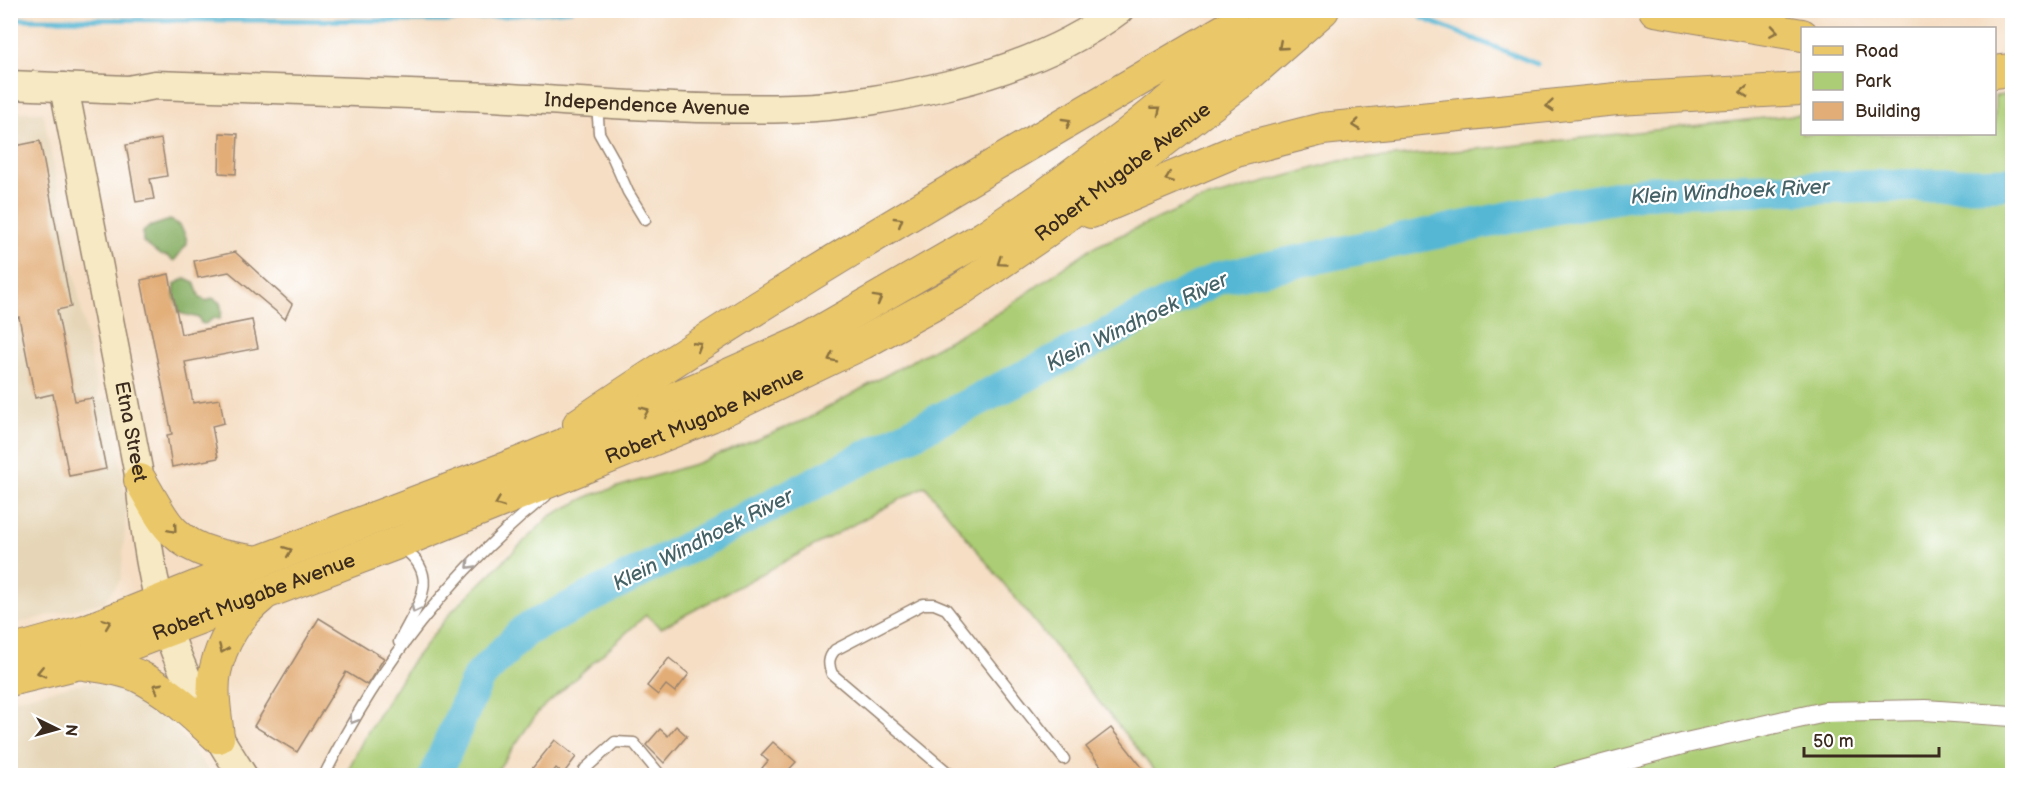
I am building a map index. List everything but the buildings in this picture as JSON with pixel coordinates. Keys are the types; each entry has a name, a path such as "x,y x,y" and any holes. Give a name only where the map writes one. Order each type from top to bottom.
{"main road":[{"name":"Independence Avenue","path":"10,71 128,90 155,85 720,108 793,108 867,101 934,88 1011,67 1082,36 1119,10"},
{"name":"Robert Mugabe Avenue","path":"10,680 80,663 258,562 527,460 802,342 976,242 1044,196 1124,137 1281,10"},
{"name":"Robert Mugabe Avenue","path":"10,652 85,631 164,616 273,590 395,544 711,417 863,343 960,290 1041,235 1242,81 1323,10"},
{"path":"1655,10 1801,35"},
{"path":"527,460 657,371 894,223 1233,25"},
{"path":"1996,54 2013,55"},
{"path":"1996,72 2013,70"},
{"name":"Independence Avenue","path":"10,85 62,80"},
{"name":"Etna Street","path":"62,80 141,480 145,531 164,616 183,671 218,737 243,776"},
{"path":"1041,235 1236,151 1322,129 1617,99 1801,89"},
{"path":"141,480 172,531 183,539 199,548 226,557 258,562"},
{"path":"218,737 214,694 215,673 222,651 243,614 260,598 273,590"},
{"path":"80,663 140,676 165,691 218,737"}],"street":[{"path":"1562,776 1686,742 1825,712 1925,710 2013,716"}],"lane":[{"path":"597,103 600,133 628,192 645,220"},
{"path":"324,776 345,733 390,661 451,585 511,524 577,472"},
{"path":"390,661 423,591 424,575 413,556 395,544"},
{"path":"952,776 832,674 829,666 830,656 835,650 923,604 934,604 946,609 1064,759"},
{"path":"581,776 586,768 615,742 634,743 661,776"}],"shaded area":[{"path":"378,10 261,14 115,11"},
{"path":"11,112 43,112 99,401 110,398 127,504 121,579 104,602 11,625"},
{"path":"87,682 123,689 174,725 212,775 11,775 11,700"}],"green space":[{"path":"2012,94 2012,775 1158,775 925,486 661,628 646,615 538,712 494,775 345,776 364,738 411,663 452,611 550,516 591,495 698,463 807,419 1000,312 1090,249 1195,202 1339,161 1500,147 1801,114 1801,135 1996,135 1996,96"},
{"path":"170,220 182,229 187,244 174,261 167,256 160,255 143,242 143,232 149,227"},
{"path":"185,278 194,282 200,298 207,301 213,298 220,303 222,311 220,319 214,318 205,324 201,323 199,318 179,313 174,296 175,284"}],"waterway":[{"path":"10,19 447,21 571,10"},
{"path":"1422,18 1537,64"},
{"name":"Klein Windhoek River","path":"435,776 478,678 524,631 1218,278 1555,208 1647,192 2012,183"}]}
